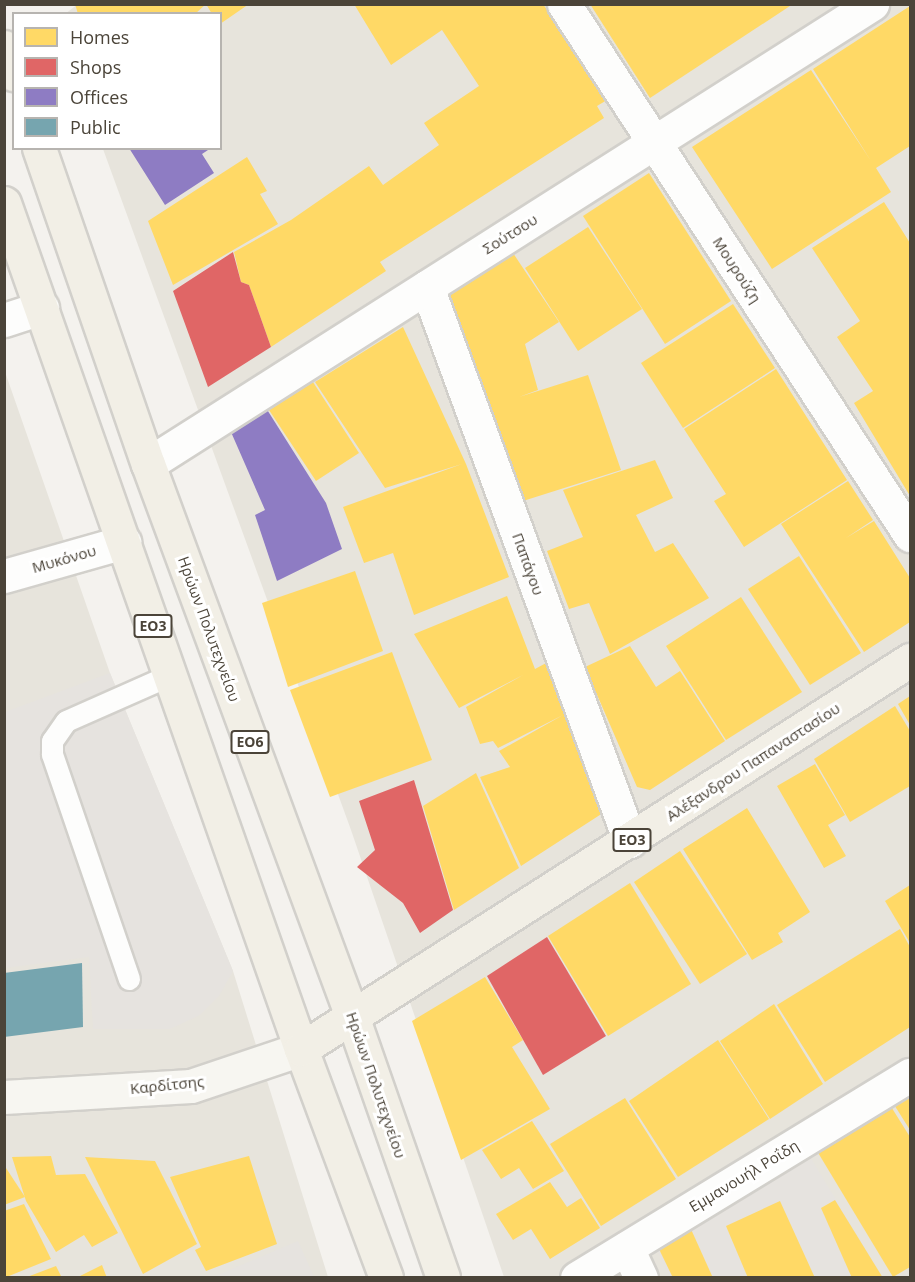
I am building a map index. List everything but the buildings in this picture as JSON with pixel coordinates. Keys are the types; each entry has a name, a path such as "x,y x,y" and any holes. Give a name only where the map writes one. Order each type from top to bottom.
{"main road":[{"path":"4,47 12,69"},
{"name":"Ηρώων Πολυτεχνείου","path":"40,150 148,464 353,1019 443,1278"},
{"name":"ΕΟ3","path":"4,203 301,1049 386,1278"},
{"name":"Αλέξανδρου Παπαναστασίου","path":"353,1019 910,660"},
{"name":"Καρδίτσης","path":"4,1097 191,1086 301,1049 353,1019"}],"street":[{"name":"Μουρούζη","path":"564,4 910,535"},
{"name":"Σούτσου","path":"148,464 654,143 839,13 872,4"},
{"name":"Παπάγου","path":"426,287 630,841"},
{"path":"4,320 42,308"},
{"name":"Μυκόνου","path":"4,576 124,542"},
{"name":"Εμμανουήλ Ροΐδη","path":"577,1278 910,1075"},
{"path":"627,1248 641,1278"}],"lane":[{"path":"129,979 52,754 52,741 66,721 170,675"}],"shaded area":[{"path":"78,4 910,5 910,1277 504,1277 351,830 103,150 222,150 222,12 68,12"},
{"path":"4,369 110,673 233,971 328,1277 5,1277"},
{"path":"110,673 233,971 219,996 200,1015 170,1029 93,1029 89,957 5,968 5,712"},
{"path":"807,1152 883,1277 670,1277 655,1245"},
{"path":"298,1241 314,1277 213,1277"}]}
